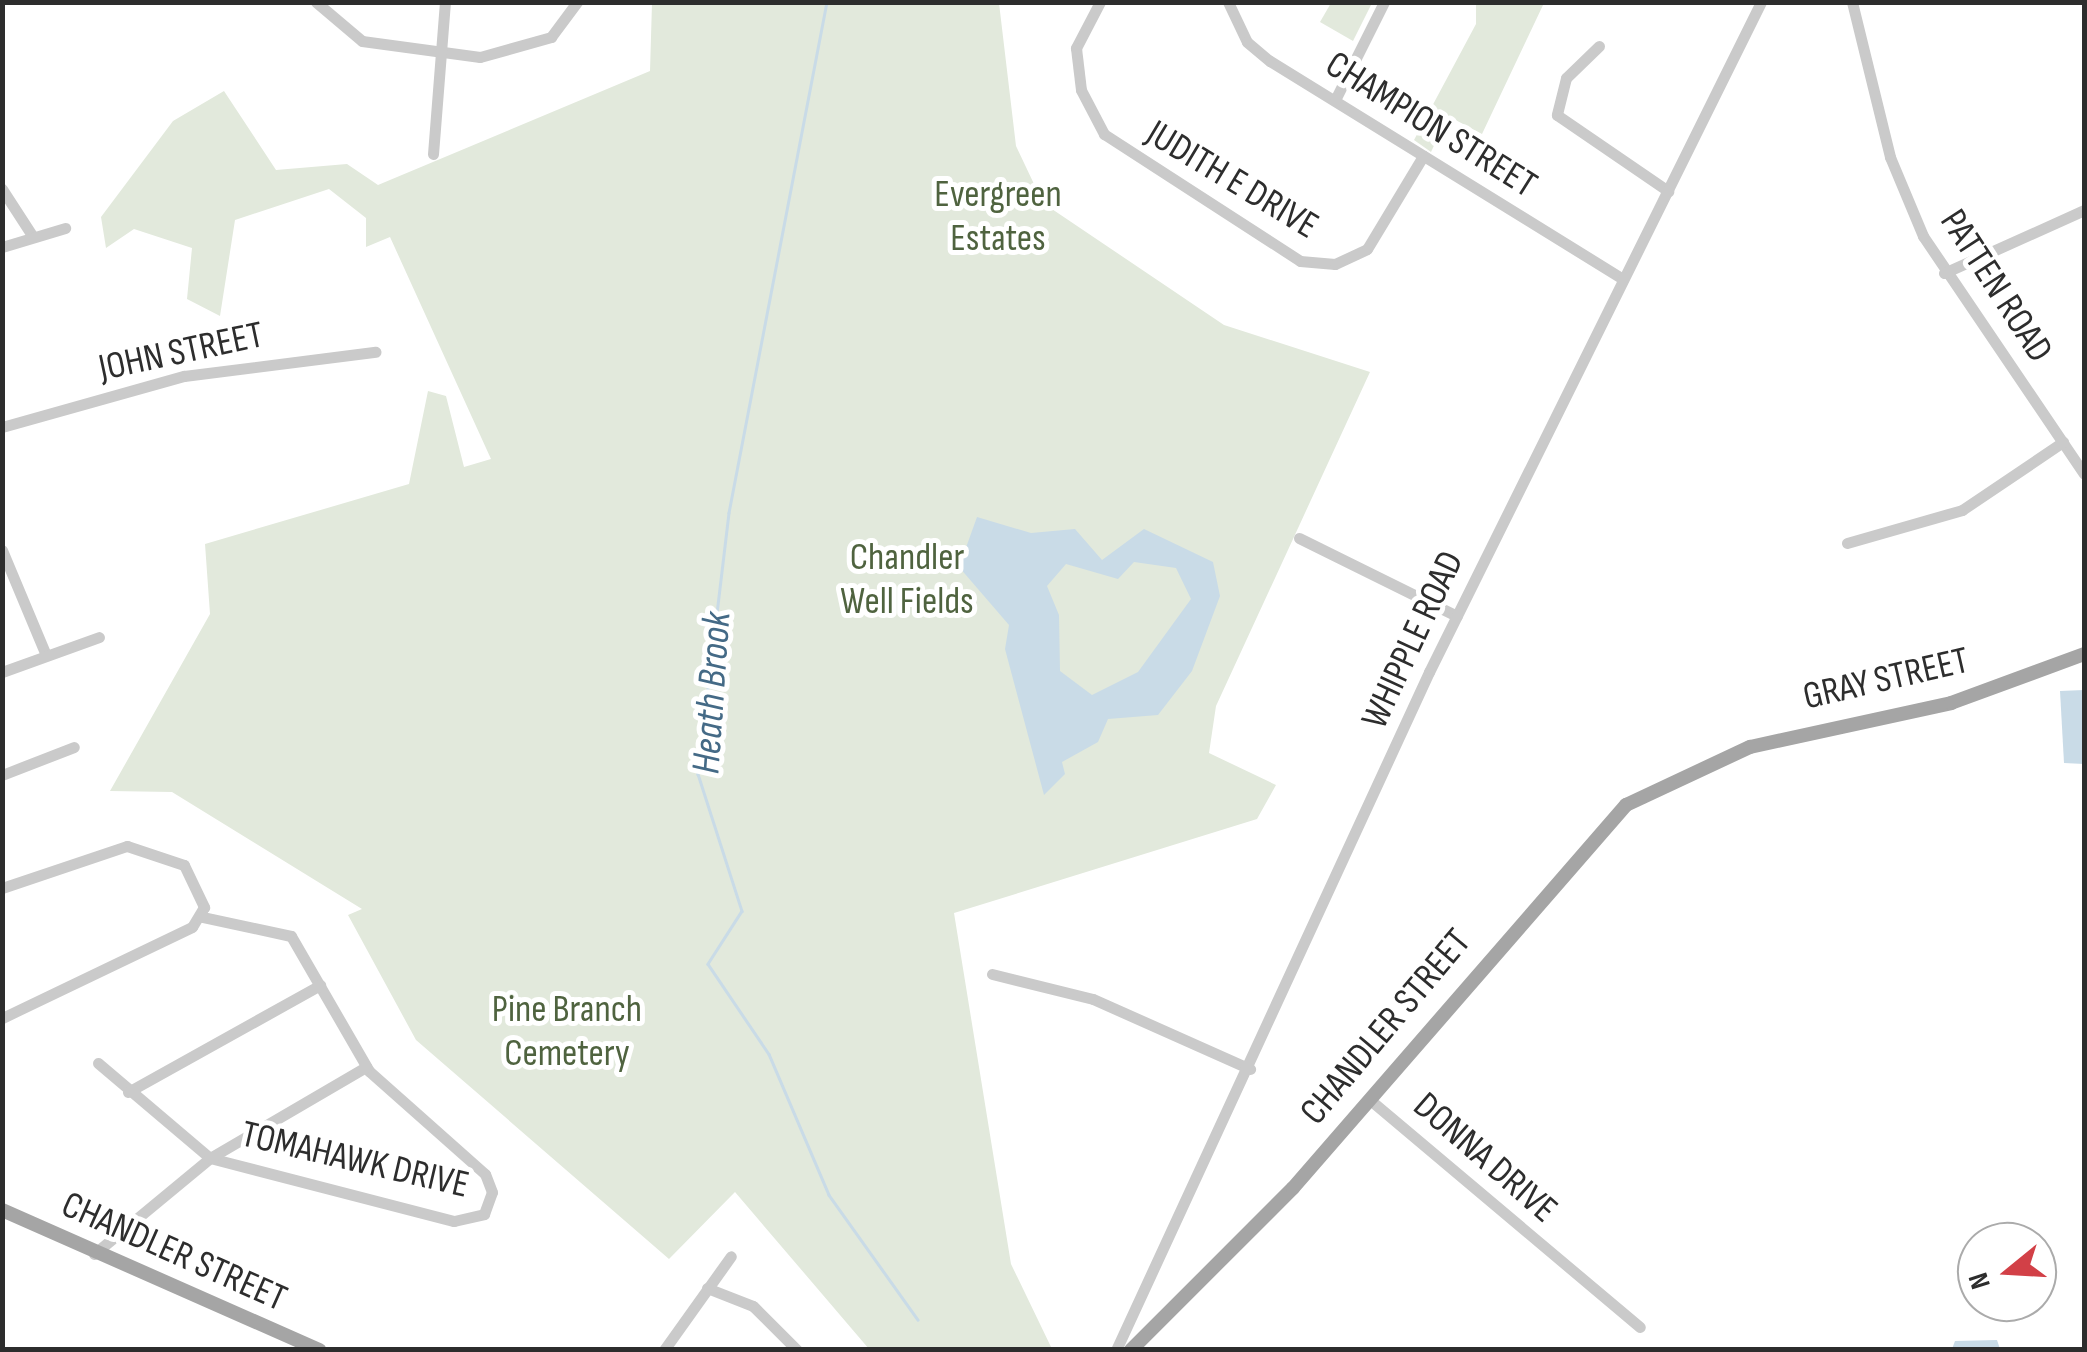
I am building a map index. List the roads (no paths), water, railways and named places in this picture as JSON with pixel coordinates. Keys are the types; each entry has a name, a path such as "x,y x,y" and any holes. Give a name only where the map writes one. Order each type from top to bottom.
{"main road":[{"name":"GRAY STREET","path":"1702,766 1805,730 1951,703 2084,654"},
{"name":"CHANDLER STREET","path":"1132,1350 1369,1099 1593,835 1652,788 1702,766"},
{"name":"CHANDLER STREET","path":"2,1210 94,1254 320,1350"}],"street":[{"path":"316,2 362,41 441,56 494,55 551,37 577,2"},
{"path":"433,154 446,2"},
{"name":"JUDITH E DRIVE","path":"1100,2 1076,48 1085,101 1104,134 1300,260 1335,264 1368,249 1423,156"},
{"name":"CHAMPION STREET","path":"1228,2 1256,52 1623,280"},
{"path":"1335,100 1384,2"},
{"name":"WHIPPLE ROAD","path":"1116,1350 1250,1069 1457,616 1761,2"},
{"name":"PATTEN ROAD","path":"1852,2 1890,157 1944,272 2084,474"},
{"path":"1599,46 1566,78 1557,116 1668,191"},
{"path":"2,189 33,237"},
{"path":"1944,272 2084,210"},
{"path":"2,247 64,228"},
{"name":"JOHN STREET","path":"2,426 161,381 374,352"},
{"path":"1847,543 1962,510 2063,442"},
{"path":"1299,538 1457,616"},
{"path":"2,550 46,656"},
{"path":"2,672 98,636"},
{"path":"2,775 74,747"},
{"path":"2,888 127,846 184,866 200,884 202,917 2,1018"},
{"name":"TOMAHAWK DRIVE","path":"98,1063 210,1158 454,1221 482,1217 492,1192 484,1174 366,1067 285,932 202,917"},
{"path":"992,974 1108,1004 1250,1069"},
{"path":"128,1092 158,1067 320,985"},
{"path":"94,1254 210,1158 366,1067"},
{"name":"DONNA DRIVE","path":"1369,1099 1640,1328"},
{"path":"664,1350 731,1256"},
{"path":"707,1288 753,1306 796,1350"},
{"path":"1136,1311 1157,1326"}],"water":[{"path":"977,517 1031,533 1075,529 1102,560 1144,529 1213,562 1220,596 1192,671 1158,715 1108,719 1098,742 1062,762 1065,774 1044,795 1005,649 1009,625 959,567","holes":["1134,562 1176,568 1191,599 1138,672 1092,695 1060,671 1059,615 1047,586 1066,564 1118,579"]},
{"path":"2084,690 2084,764 2064,763 2060,691"},
{"path":"1997,1340 2000,1349 1952,1349 1955,1341"}],"waterway":[{"name":"Heath Brook","path":"827,2 729,513 698,774 742,911 708,964 769,1054 829,1195 918,1320"}],"park label":[{"name":"Evergreen Estates","path":"998,217"},
{"name":"Chandler Well Fields","path":"907,580"},
{"name":"Pine Branch Cemetery","path":"567,1032"}]}
